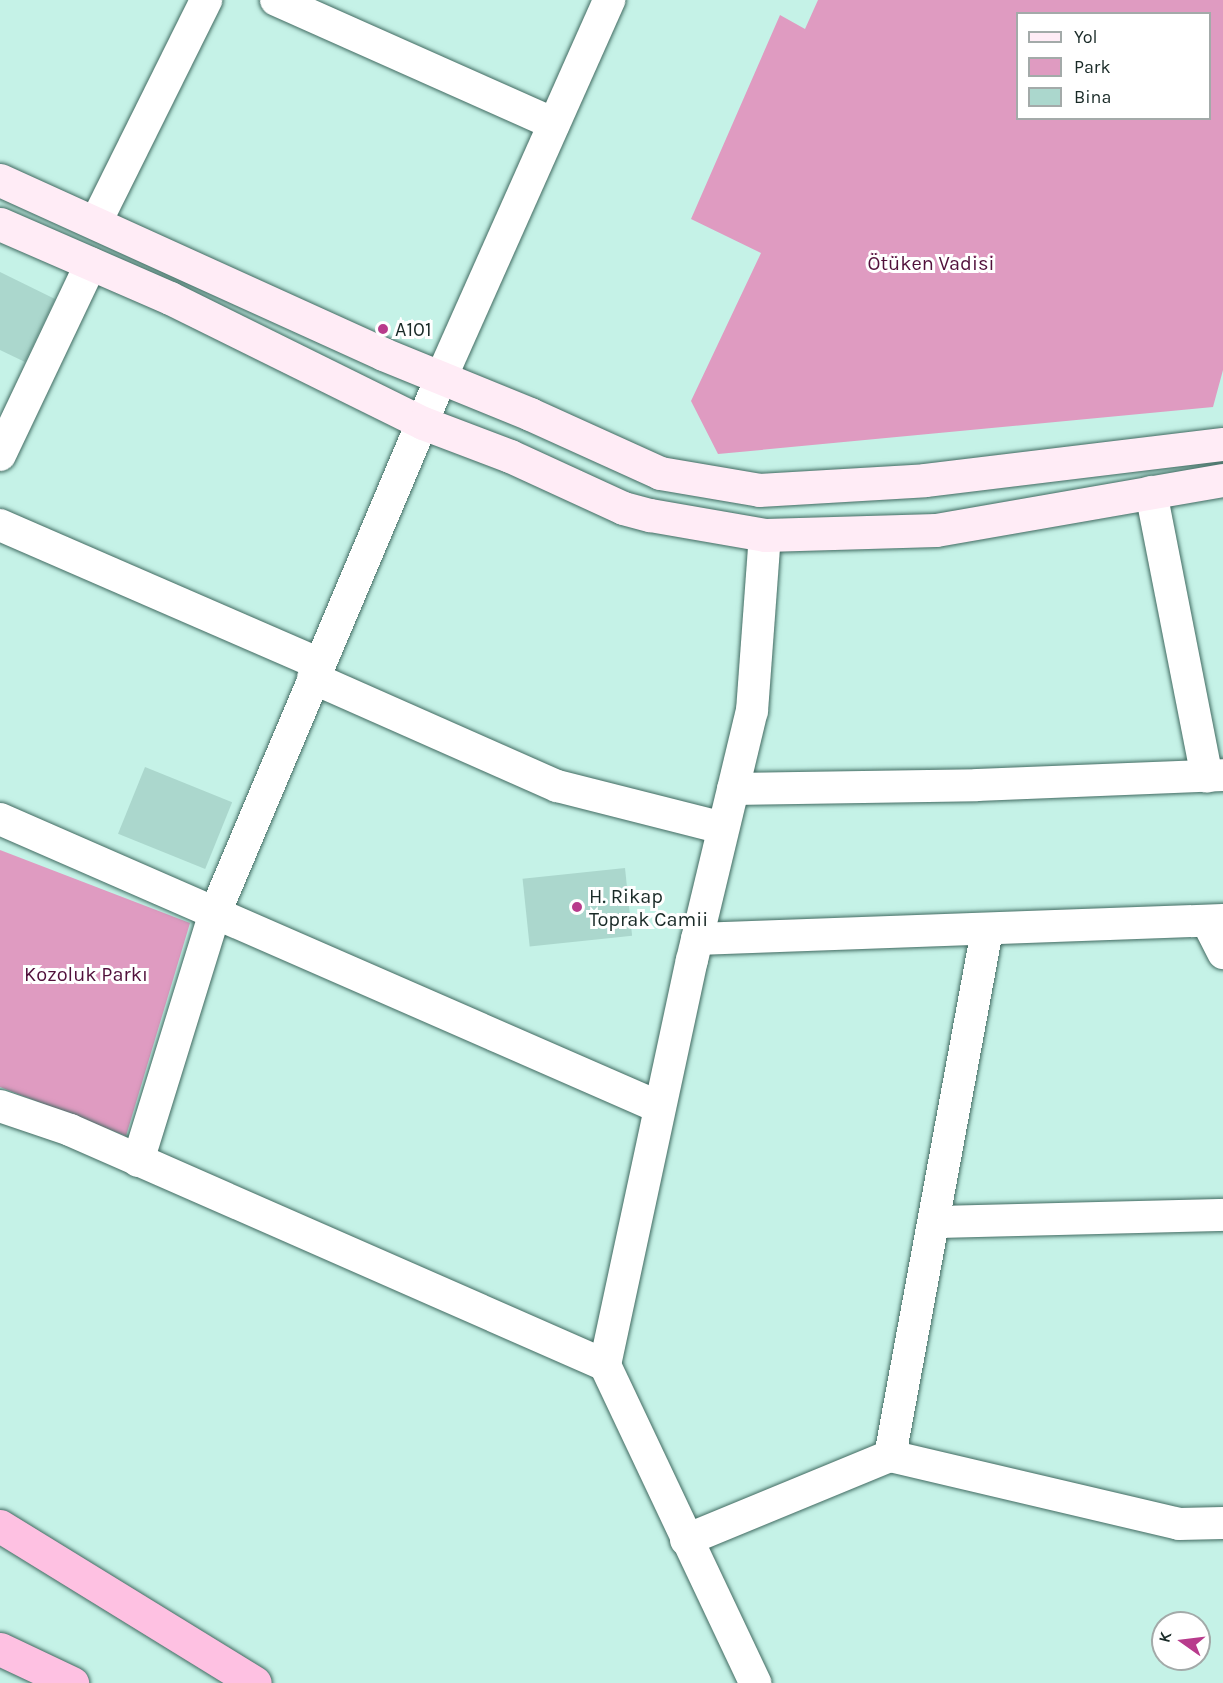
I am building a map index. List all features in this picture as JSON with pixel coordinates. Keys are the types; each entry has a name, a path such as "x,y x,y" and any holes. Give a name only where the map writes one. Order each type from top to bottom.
{"highway":[{"path":"0,1526 255,1683"},
{"path":"0,1649 72,1683"}],"street":[{"path":"96,222 206,0"},
{"path":"276,0 554,124"},
{"path":"138,1161 215,913 441,378 609,0"},
{"path":"0,180 441,378 660,473 759,490 925,480 1223,444"},
{"path":"0,224 170,298 423,423 510,456 623,508 765,535 936,530 1223,480"},
{"path":"0,455 91,264"},
{"path":"733,789 1215,776 1151,492"},
{"path":"0,525 316,671 557,786 723,828"},
{"path":"755,1683 605,1365 659,1107 752,711 765,535"},
{"path":"0,819 659,1107"},
{"path":"697,939 1216,922 1223,953"},
{"path":"890,1456 987,930"},
{"path":"0,1106 70,1131 605,1365"},
{"path":"934,1222 1223,1215"},
{"path":"686,1540 890,1456 1179,1524 1223,1523"}],"green space":[{"name":"Ötüken Vadisi","path":"818,0 1223,0 1223,370 1213,407 718,454 691,401 761,253 691,219 780,15 805,29"},
{"name":"Kozoluk Parkı","path":"0,850 190,923 126,1136 0,1087"}],"building":[{"path":"0,272 55,299 25,362 0,350"},
{"path":"145,767 232,802 205,869 118,834"},
{"name":"H. Rikap Toprak Camii","path":"625,868 632,936 530,946 523,879"}],"place":[{"name":"A101","path":"383,329"},
{"name":"H. Rikap Toprak Camii","path":"577,907"}]}
